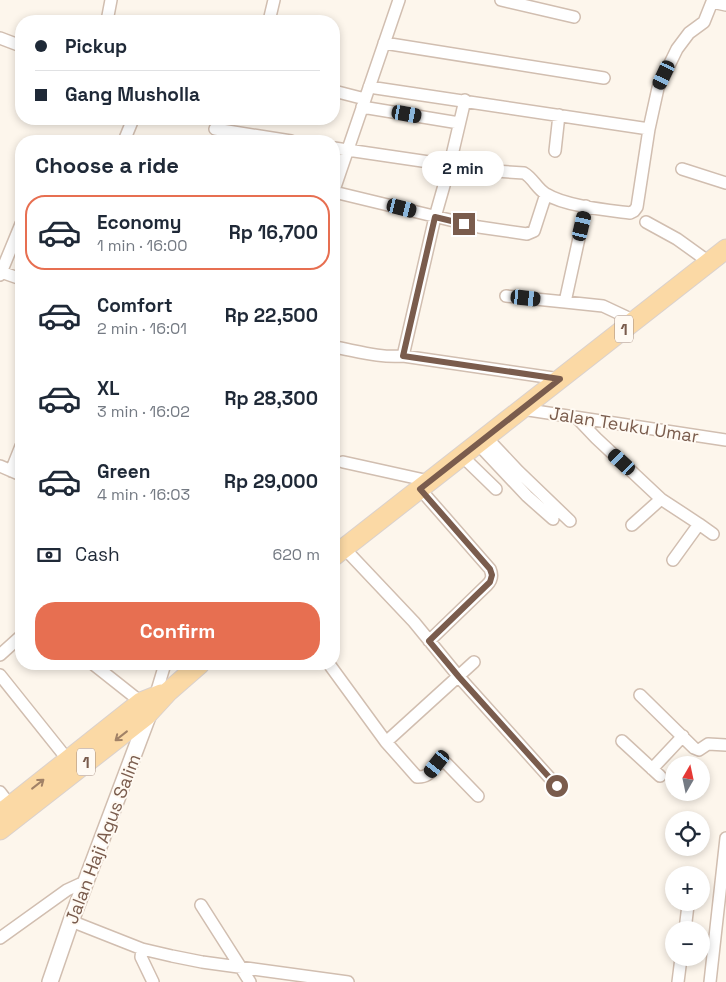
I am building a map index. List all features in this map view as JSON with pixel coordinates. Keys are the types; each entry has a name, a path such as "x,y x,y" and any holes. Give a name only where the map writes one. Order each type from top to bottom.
{"main road":[{"name":"1","path":"340,551 726,249"},
{"name":"1","path":"3,804 154,700 192,670"},
{"name":"1","path":"0,830 133,726 154,700"}],"street":[{"path":"108,15 111,0"},
{"path":"270,15 274,0"},
{"path":"340,173 399,0"},
{"path":"501,0 574,17"},
{"path":"449,168 524,173 538,189 556,200 630,214 637,207 649,129 658,88 676,48 689,33 704,22 712,2 726,5"},
{"path":"0,38 15,44"},
{"path":"384,43 604,78"},
{"path":"369,87 649,129"},
{"path":"340,93 364,103 459,123"},
{"path":"403,356 435,217 465,100"},
{"path":"554,151 559,115"},
{"path":"215,129 253,135"},
{"path":"340,149 429,162"},
{"path":"682,168 726,183"},
{"path":"340,193 479,227 527,234 534,231 546,194"},
{"path":"565,302 586,206"},
{"path":"646,222 677,239 709,262"},
{"path":"15,238 0,274 15,278"},
{"path":"506,296 603,306 635,320"},
{"path":"340,348 379,356 403,356 560,379"},
{"name":"Jalan Teuku Umar","path":"522,409 726,440"},
{"path":"577,418 661,499 712,534"},
{"path":"482,440 527,496 553,519"},
{"path":"482,440 518,471 570,521"},
{"path":"462,456 496,489"},
{"path":"343,462 425,485 490,569 492,575 490,582 429,641"},
{"path":"0,466 15,473"},
{"path":"632,525 661,499"},
{"path":"672,560 700,524"},
{"path":"340,553 414,622 459,677 557,786"},
{"path":"0,655 15,641"},
{"path":"386,742 474,662"},
{"path":"103,670 154,700 163,670"},
{"path":"333,670 386,742 417,777 429,774 441,762 446,763 478,796"},
{"path":"0,676 68,760"},
{"path":"640,695 694,748 699,750 708,744 726,745"},
{"name":"Jalan Haji Agus Salim","path":"50,982 154,700"},
{"path":"622,742 656,773 683,736"},
{"path":"710,982 726,838"},
{"path":"0,938 67,890 80,884 86,884"},
{"path":"201,905 250,982"},
{"path":"71,921 142,949 202,962 348,982"},
{"path":"142,949 141,957 153,982"},
{"path":"678,982 680,966"}],"route":[{"path":"464,224 435,217 403,356 560,379 420,489 490,569 492,575 490,582 429,641 557,786"}]}
